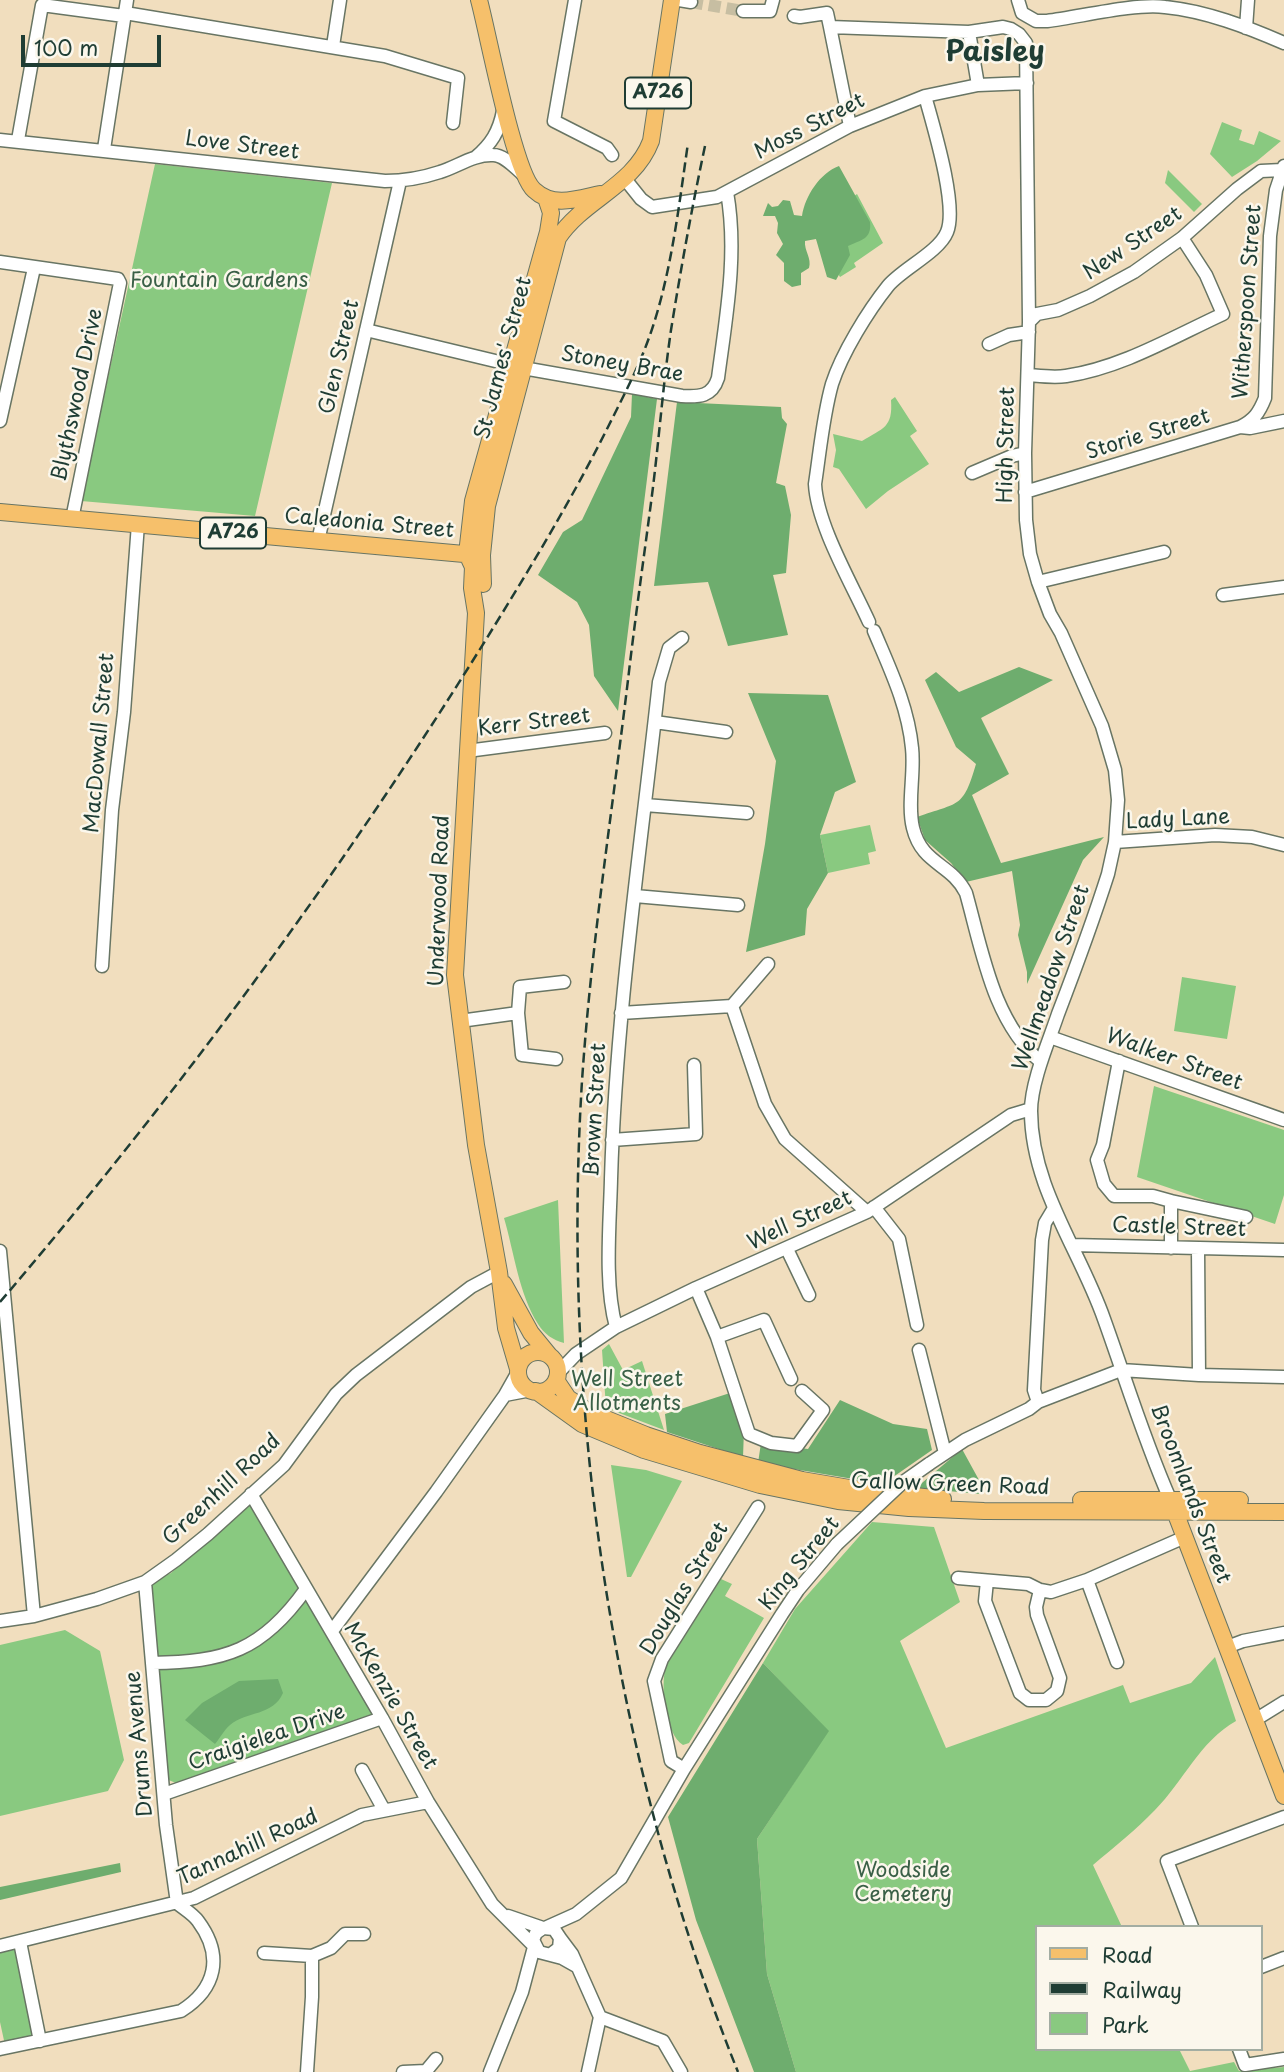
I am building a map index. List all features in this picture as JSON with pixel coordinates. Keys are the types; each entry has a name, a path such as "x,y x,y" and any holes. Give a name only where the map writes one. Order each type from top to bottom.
{"main road":[{"path":"479,0 504,105 525,176 534,190 546,198"},
{"name":"A726","path":"546,198 569,201 606,192 625,178 645,157 651,141 672,0"},
{"name":"St James' Street","path":"475,555 473,501 558,238 569,223 606,192"},
{"name":"St James' Street","path":"517,366 548,232 551,213 546,198"},
{"name":"Caledonia Street","path":"0,512 475,555"},
{"name":"Underwood Road","path":"475,555 472,588 476,613 455,975 476,1145 499,1272 506,1328 518,1370"},
{"name":"Underwood Road","path":"499,1272 519,1315 550,1356"},
{"path":"533,1352 544,1353 556,1364 557,1377 548,1389 533,1391 523,1384 518,1370 520,1362 533,1352"},
{"name":"Gallow Green Road","path":"557,1377 562,1393 575,1404 618,1425 700,1453 802,1480 867,1491 943,1499 1173,1505"},
{"name":"Gallow Green Road","path":"533,1391 582,1424 644,1450 769,1487 838,1501 909,1508 984,1511 1173,1505"},
{"path":"1173,1505 1284,1501"},
{"path":"1173,1505 1284,1512"},
{"name":"Broomlands Street","path":"1173,1505 1284,1796"}],"street":[{"path":"333,46 340,0"},
{"path":"486,28 489,0"},
{"path":"575,0 554,121 607,148 612,155"},
{"path":"1018,0 1022,13 1030,19 1048,21 1140,4 1165,6 1246,28 1284,43"},
{"path":"830,27 969,32 1003,27 1019,34 1030,19 1026,0"},
{"path":"1246,28 1248,0"},
{"path":"18,140 42,5 125,9 385,56 457,78 453,123"},
{"path":"743,11 772,6"},
{"path":"104,149 125,9"},
{"path":"794,16 800,18 827,13 850,126"},
{"path":"969,32 978,85"},
{"name":"High Street","path":"1019,34 1026,43 1027,83 1029,327 1025,492 1030,554 1050,614 1102,726 1115,770 1118,800 1115,842"},
{"name":"Moss Street","path":"625,178 641,199 652,207 717,197 850,126 925,96 978,85 1027,83"},
{"path":"925,96 950,208 946,234 925,256 890,284 867,314 832,383 814,484 815,497 832,542 872,626 908,717 912,751 913,828 923,853 961,883 989,974 1008,1021 1019,1041 1041,1062"},
{"name":"Love Street","path":"476,158 498,131 504,105"},
{"name":"Love Street","path":"0,140 385,181 400,181 442,172 476,158 493,155 505,159 525,176"},
{"name":"New Street","path":"989,344 1029,327 1037,314 1058,310 1134,272 1182,238 1261,171 1282,172"},
{"name":"Witherspoon Street","path":"1240,427 1252,421 1265,398 1270,236 1276,190 1282,172"},
{"name":"Glen Street","path":"318,541 400,181"},
{"name":"Stoney Brae","path":"366,330 517,366 682,396 701,396 712,390 718,378 732,257 727,192"},
{"path":"1028,375 1063,377 1090,371 1127,358 1223,314 1206,275 1182,238"},
{"path":"0,261 34,268 0,421"},
{"name":"Blythswood Drive","path":"34,268 118,279 120,283 72,519"},
{"name":"Storie Street","path":"1025,492 1240,427 1250,428 1284,421"},
{"path":"972,473 1025,453"},
{"name":"MacDowall Street","path":"102,966 112,810 124,712 138,524"},
{"path":"1038,582 1164,552"},
{"path":"1223,595 1284,587"},
{"name":"Brown Street","path":"616,1327 611,1308 612,1140 621,1013 660,682 669,648 682,638"},
{"path":"655,722 726,732"},
{"name":"Kerr Street","path":"467,751 605,733"},
{"path":"645,806 747,813"},
{"name":"Lady Lane","path":"1115,842 1215,835 1252,837 1284,845"},
{"name":"Wellmeadow Street","path":"1054,1208 1034,1141 1031,1109 1041,1062 1094,919 1115,842"},
{"path":"635,896 738,905"},
{"path":"621,1013 732,1006 768,964"},
{"path":"556,1059 522,1055 518,1013 520,987 564,982"},
{"path":"732,1006 765,1104 785,1139 870,1209 899,1239 917,1325"},
{"path":"460,1021 518,1013"},
{"name":"Walker Street","path":"1050,1037 1284,1120"},
{"path":"1119,1060 1097,1160 1104,1184 1114,1196 1153,1196 1246,1217"},
{"path":"612,1140 696,1134 694,1065"},
{"name":"Well Street","path":"557,1377 576,1354 616,1327 870,1209 1011,1115 1031,1109"},
{"path":"1171,1201 1171,1248"},
{"path":"1038,1402 1034,1390 1042,1240 1045,1223 1054,1208"},
{"name":"Broomlands Street","path":"1054,1208 1104,1318 1149,1450 1173,1505"},
{"name":"Castle Street","path":"1072,1245 1284,1250"},
{"path":"787,1249 809,1295"},
{"path":"1198,1249 1199,1375"},
{"path":"0,1251 34,1616"},
{"name":"Greenhill Road","path":"0,1621 34,1616 97,1599 145,1582 208,1534 284,1465 337,1394 356,1375 471,1287 499,1272"},
{"path":"696,1288 717,1337 749,1434 771,1443 797,1446 823,1410 802,1391"},
{"path":"717,1337 764,1320 790,1379"},
{"path":"919,1350 945,1453"},
{"name":"Well Street","path":"550,1356 576,1354"},
{"path":"332,1631 505,1395 518,1370"},
{"path":"1121,1370 1284,1377"},
{"name":"King Street","path":"545,1927 576,1914 621,1878 684,1769 788,1606 837,1544 902,1483 965,1440 1038,1402 1121,1370"},
{"path":"505,1395 533,1391"},
{"name":"McKenzie Street","path":"251,1494 428,1802 492,1904 534,1946"},
{"name":"Douglas Street","path":"684,1769 671,1760 654,1681 662,1659 758,1507"},
{"path":"958,1578 1028,1584 1051,1592 1087,1580 1185,1537"},
{"path":"1087,1580 1117,1662"},
{"path":"987,1581 985,1601 1020,1693 1029,1700 1046,1700 1056,1691 1060,1678 1035,1607 1040,1590"},
{"name":"Drums Avenue","path":"145,1582 164,1794 177,1903"},
{"path":"152,1663 213,1659 239,1651 267,1633 293,1608 306,1589"},
{"path":"1227,1647 1284,1633"},
{"path":"1255,1720 1284,1702"},
{"name":"Craigielea Drive","path":"164,1794 382,1718"},
{"path":"362,1770 384,1810"},
{"name":"Tannahill Road","path":"0,1946 194,1898 362,1815 428,1802"},
{"path":"1191,1925 1167,1861 1284,1817"},
{"path":"1,2046 40,2042 181,2011 198,2001 210,1984 214,1966 210,1941 197,1919 177,1903"},
{"path":"501,1913 554,1929 578,1967 600,2017 588,2072"},
{"name":"King Street","path":"560,1937 576,1914"},
{"path":"522,1992 534,1936 545,1927"},
{"path":"264,1953 312,1956 331,1948 345,1934 365,1934"},
{"path":"490,2072 522,1992 533,1971 549,1954 559,1948 560,1937"},
{"path":"20,1942 40,2042"},
{"path":"534,1946 539,1952 569,1961 578,1967"},
{"path":"307,2072 312,1956"},
{"path":"1263,1965 1284,1958"},
{"path":"600,2017 663,2041 681,2072"},
{"path":"1240,2051 1245,2064 1284,2059"},
{"path":"402,2072 426,2071 436,2059"}],"green space":[{"path":"1222,122 1242,130 1239,140 1254,145 1259,131 1281,141 1232,177 1210,154"},
{"name":"Fountain Gardens","path":"155,164 332,183 255,516 81,501"},
{"path":"839,166 870,222 869,232 865,238 848,246 850,255 836,280 827,277 816,239 805,241 809,268 801,273 801,285 792,287 784,281 784,263 776,255 783,244 777,233 778,223 775,216 763,216 768,203 772,207 778,206 783,200 790,201 794,215 802,216 814,186"},
{"path":"1168,170 1202,204 1194,212 1165,183"},
{"path":"857,194 883,243 854,263 856,267 840,277 816,239 823,218"},
{"path":"632,394 657,399 618,711 594,676 589,625 577,602 538,575 563,532 582,520 631,417"},
{"path":"895,397 917,431 910,436 929,464 866,509 839,469 833,467 836,450 833,434 862,441 876,433 888,422 891,400"},
{"path":"677,402 781,407 782,418 787,424 776,483 785,486 791,515 786,573 773,575 788,635 728,646 708,582 654,586"},
{"path":"1019,667 1053,680 981,718 1009,774 972,795 1001,863 1104,837 1083,860 1027,984 1027,972 1018,935 1020,925 1012,871 966,882 951,863 925,840 917,817 951,806 963,797 976,764 956,747 925,680 936,672 959,692"},
{"path":"748,693 828,695 856,782 835,792 820,835 828,873 807,909 805,935 746,952 776,761"},
{"path":"870,825 876,851 868,853 870,864 828,873 820,835"},
{"path":"1182,977 1236,986 1227,1039 1174,1031"},
{"path":"1154,1086 1284,1130 1284,1195 1275,1224 1137,1177"},
{"path":"558,1200 564,1343 546,1334 531,1312 504,1218"},
{"name":"Well Street Allotments","path":"609,1344 623,1370 642,1361 664,1430 606,1408 602,1350"},
{"path":"730,1393 744,1430 743,1457 667,1432 665,1414"},
{"path":"840,1400 893,1424 927,1429 932,1450 883,1484 758,1463 761,1443 808,1449"},
{"path":"962,1449 979,1480 980,1494 916,1488"},
{"path":"611,1465 646,1470 682,1481 631,1577 627,1577"},
{"path":"250,1502 374,1715 176,1783 166,1779 148,1584 171,1573"},
{"name":"Woodside Cemetery","path":"872,1522 934,1527 960,1602 900,1641 946,1748 1123,1685 1130,1703 1191,1683 1215,1657 1236,1721 1212,1739 1148,1817 1093,1865 1121,1925 1036,1925 1036,2051 1180,2051 1190,2071 1234,2062 1239,2071 1284,2067 1284,2072 796,2072 767,1974 757,1839 828,1731 763,1663 795,1609"},
{"path":"721,1579 732,1584 725,1596 764,1618 689,1743 683,1745 672,1731 668,1720 664,1674 666,1666"},
{"path":"65,1630 100,1651 124,1760 108,1791 0,1816 0,1645"},
{"path":"763,1663 829,1731 757,1839 767,1974 796,2072 754,2072 696,1920 668,1817"},
{"path":"278,1679 283,1693 279,1700 266,1710 230,1725 215,1744 185,1720 202,1703 239,1681"},
{"path":"120,1863 121,1872 0,1900 0,1887"},
{"path":"17,1946 36,2038 5,2045 0,2022 0,1950"}],"tunnel":[{"path":"691,2 743,11"}],"railway":[{"path":"0,1302 132,1142 258,977 434,721 537,556 595,452 644,351 667,275 688,143"},
{"path":"705,146 671,330 596,930 582,1081 578,1207 580,1333 589,1459 605,1585 628,1709 658,1832 695,1954 738,2072"}],"district":[{"name":"Paisley","path":"995,53"}]}
